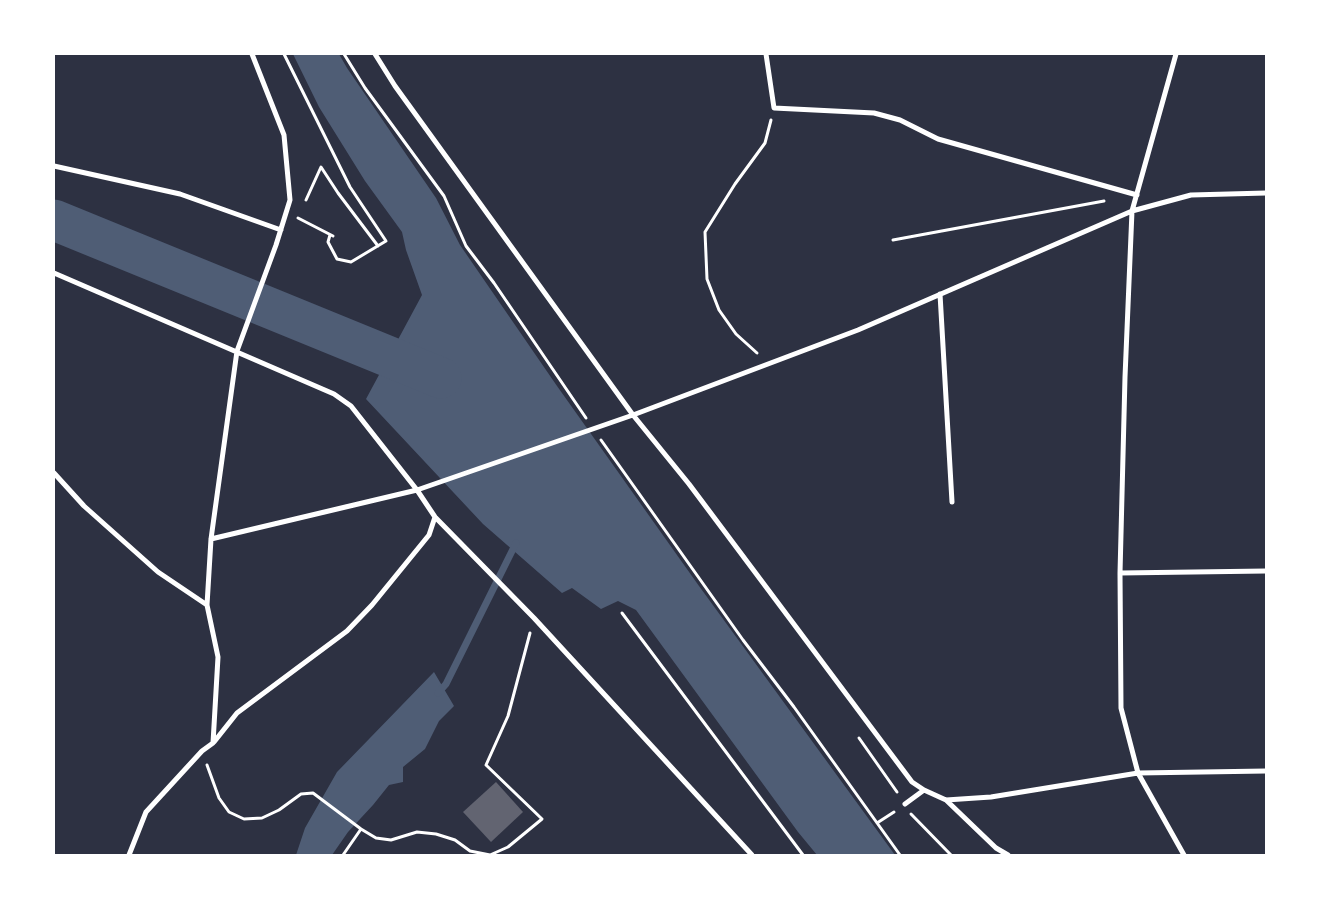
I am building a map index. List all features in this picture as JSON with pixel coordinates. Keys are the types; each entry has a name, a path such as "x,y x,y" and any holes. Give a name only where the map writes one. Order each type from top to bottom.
{"street":[{"path":"213,743 218,657 207,605 211,540 237,351 276,245 290,200 284,135 252,54"},
{"path":"375,54 401,94 632,415 689,484 912,782 946,800 996,848 1008,855"},
{"path":"766,54 774,108 874,113 900,120 938,139 1137,195"},
{"path":"1176,54 1132,211 1120,573 1121,708 1138,773 1184,855"},
{"path":"54,166 180,194 281,230"},
{"path":"211,540 416,490 632,415 858,330 1132,211 1191,194 1266,193"},
{"path":"54,272 334,394 351,406 436,517 534,618 752,855"},
{"path":"940,294 952,502"},
{"path":"54,473 84,506 158,572 207,605"},
{"path":"129,855 146,812 202,751 213,743 237,713 347,632 372,605 429,535 436,517"},
{"path":"1120,573 1266,571"},
{"path":"946,800 991,797 1138,773 1266,771"},
{"path":"905,804 924,790"}],"path":[{"path":"284,54 350,187 386,241 351,262 336,259 328,242 332,235 286,212"},
{"path":"344,54 365,88 444,196 466,246 494,283 587,419"},
{"path":"774,108 764,143 735,184 705,232 707,279 719,310 736,334 754,352 776,360"},
{"path":"306,200 321,167 378,246"},
{"path":"893,240 1108,200"},
{"path":"598,435 743,640 900,855"},
{"path":"622,613 803,855"},
{"path":"202,751 219,798 229,812 244,819 262,818 279,810 301,794 313,794 376,838 390,840 416,832 436,834 455,840 470,851 490,855 508,847 542,819 486,765 508,716 534,618"},
{"path":"877,823 905,804"},
{"path":"343,855 361,829"}],"water":[{"path":"293,54 339,54 436,198 460,245 557,386 699,586 895,855 817,855 798,832 636,610 618,601 601,609 572,588 562,593 483,524 366,399 422,295 406,250 402,232 365,181 319,107"},
{"path":"434,672 454,706 439,721 425,749 403,767 403,782 389,785 348,832 332,855 296,855 305,828 337,772"}],"building":[{"path":"496,782 523,812 491,842 463,812"}],"waterway":[{"path":"54,220 441,378"},
{"path":"438,693 446,684 516,543"}]}
